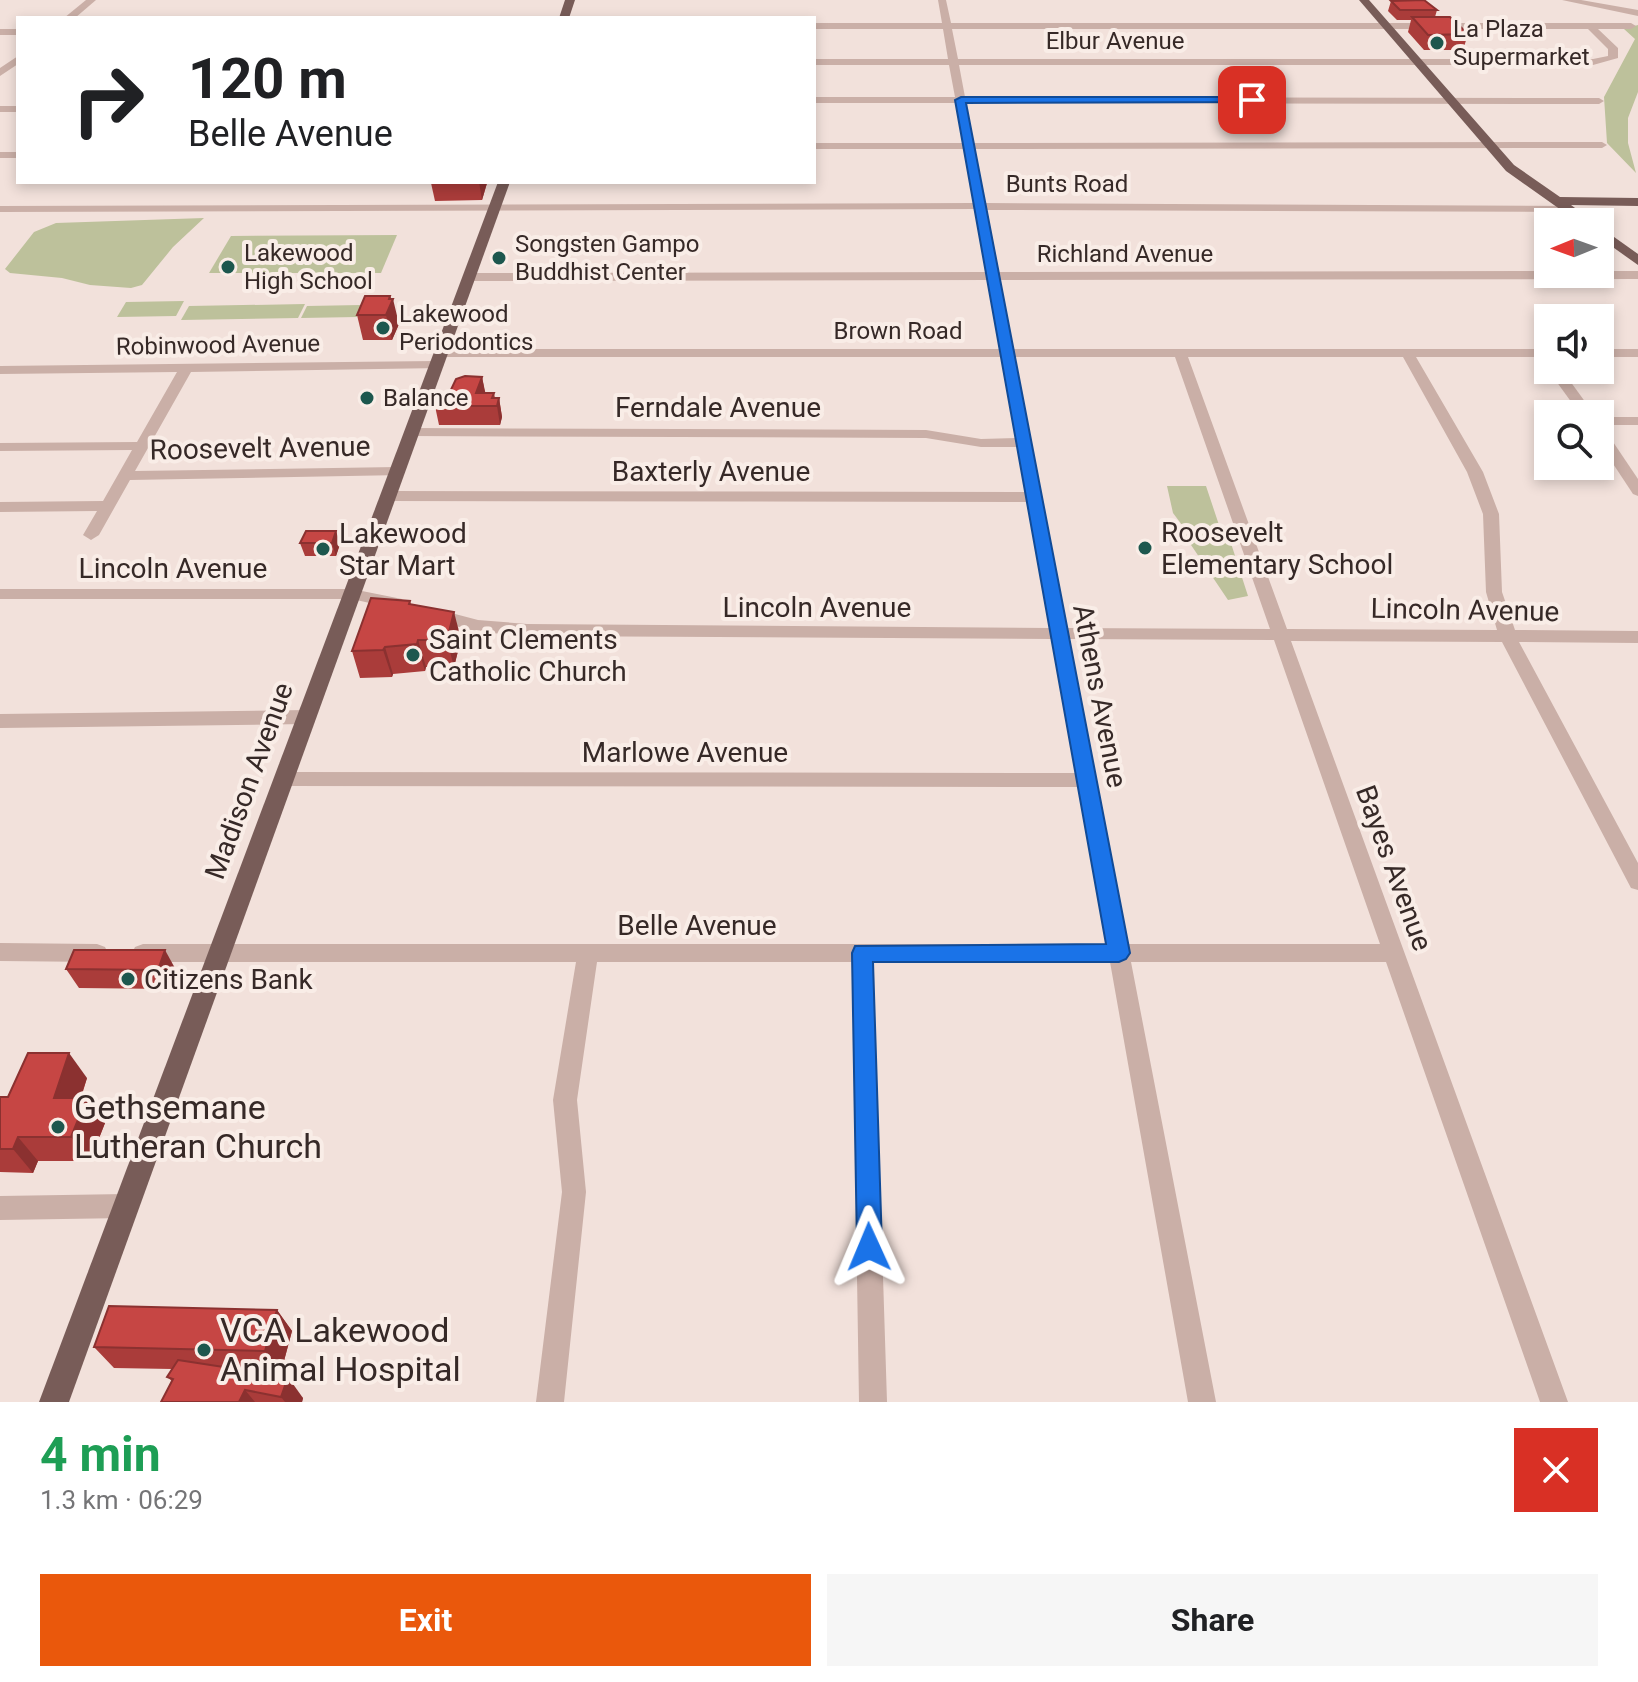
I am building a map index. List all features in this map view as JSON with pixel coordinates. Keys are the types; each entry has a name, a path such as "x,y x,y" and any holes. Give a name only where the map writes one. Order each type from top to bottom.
{"main road":[{"path":"1364,0 1510,168 1566,208"},
{"name":"Madison Avenue","path":"54,1402 503,184"},
{"path":"1562,205 1638,202"},
{"path":"1562,205 1638,209"},
{"path":"1614,242 1638,261"}],"street":[{"path":"72,16 92,0"},
{"name":"Athens Avenue","path":"942,0 1202,1402"},
{"path":"1566,0 1638,13"},
{"path":"816,26 1631,26"},
{"name":"Elbur Avenue","path":"816,62 1593,62 1613,58 1613,48 1591,27"},
{"path":"0,73 16,61"},
{"path":"816,100 1599,101"},
{"path":"816,146 1602,145"},
{"name":"Bunts Road","path":"0,209 1562,205"},
{"name":"Richland Avenue","path":"469,277 1638,275"},
{"name":"Brown Road","path":"438,359 1007,353 1534,356"},
{"name":"Bayes Avenue","path":"1180,353 1554,1402"},
{"path":"1407,353 1475,472 1491,514 1494,592 1508,637 1638,882"},
{"path":"1614,353 1638,353"},
{"name":"Robinwood Avenue","path":"0,370 438,359"},
{"path":"91,535 187,367"},
{"path":"1614,421 1638,421"},
{"name":"Ferndale Avenue","path":"411,432 926,434 981,443 1024,442"},
{"path":"0,447 141,446"},
{"path":"1614,454 1638,491"},
{"name":"Roosevelt Avenue","path":"124,476 397,472"},
{"name":"Baxterly Avenue","path":"388,496 1034,497"},
{"path":"0,507 107,506"},
{"name":"Lincoln Avenue","path":"0,594 352,594 478,626 527,630 1638,637"},
{"path":"0,721 307,717"},
{"name":"Marlowe Avenue","path":"284,779 1087,780"},
{"name":"Belle Avenue","path":"0,952 1394,953"},
{"path":"550,1402 574,1192 565,1100 588,953"},
{"path":"862,953 873,1402"},
{"path":"0,1208 126,1206"}],"green space":[{"path":"1638,25 1638,92 1628,118 1628,143 1636,173 1607,143 1604,97 1635,39 1624,29"},
{"path":"204,218 173,247 142,285 131,288 10,273 5,269 34,232 56,223"},
{"path":"397,235 381,273 209,273 231,236"},
{"path":"184,301 176,316 117,317 126,302"},
{"path":"305,304 298,318 181,320 189,306"},
{"path":"361,305 357,317 301,318 307,306"},
{"path":"1167,486 1206,486 1222,534 1228,534 1248,596 1228,600 1185,536 1188,533 1173,513"}],"building":[{"path":"1424,0 1437,10 1400,10 1391,1"},
{"path":"1412,17 1450,17 1468,34 1428,35"},
{"path":"365,296 390,296 389,299 393,299 386,315 357,315"},
{"path":"482,377 476,393 494,393 492,398 499,398 497,406 435,406 439,396 448,396 456,379"},
{"path":"306,531 336,531 332,543 300,543"},
{"path":"371,598 410,601 409,604 454,612 447,640 418,640 417,644 385,647 383,650 352,651"},
{"path":"74,950 165,950 158,970 66,969"},
{"path":"28,1053 69,1053 54,1098 87,1098 71,1137 18,1137 13,1149 0,1149 0,1097 8,1097"},
{"path":"109,1306 277,1310 265,1351 94,1347"},
{"path":"178,1360 288,1377 281,1397 245,1390 239,1402 161,1402 173,1379 167,1377"}],"place":[{"name":"La Plaza Supermarket","path":"1437,43"},
{"name":"Songsten Gampo Buddhist Center","path":"499,258"},
{"name":"Lakewood High School","path":"228,267"},
{"name":"Lakewood Periodontics","path":"383,328"},
{"name":"Balance","path":"367,398"},
{"name":"Roosevelt Elementary School","path":"1145,548"},
{"name":"Lakewood Star Mart","path":"323,549"},
{"name":"Saint Clements Catholic Church","path":"413,655"},
{"name":"Citizens Bank","path":"128,979"},
{"name":"Gethsemane Lutheran Church","path":"58,1127"},
{"name":"VCA Lakewood Animal Hospital","path":"204,1350"}],"route":[{"path":"869,1247 862,953 1119,953 961,100 1252,100"}]}
